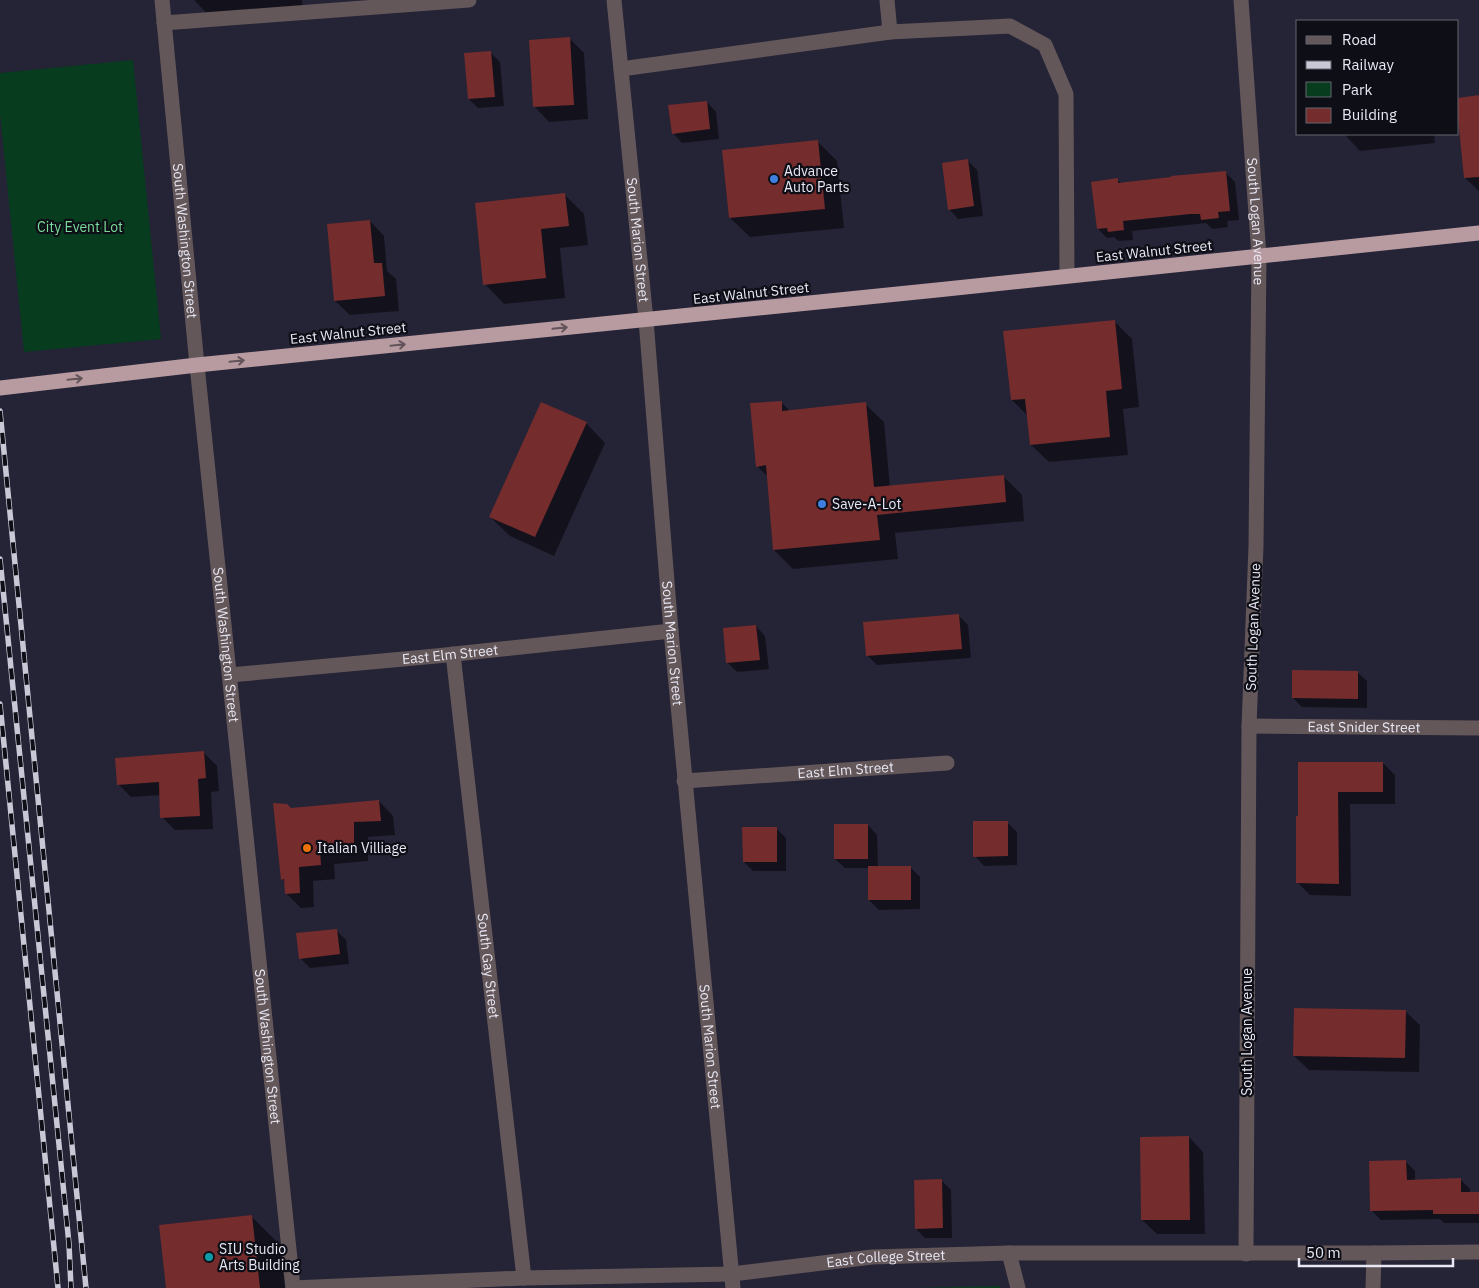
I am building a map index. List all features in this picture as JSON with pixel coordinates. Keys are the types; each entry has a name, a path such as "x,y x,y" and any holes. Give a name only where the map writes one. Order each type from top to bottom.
{"highway":[{"name":"East Walnut Street","path":"0,388 197,365 1479,233"}],"street":[{"name":"South Washington Street","path":"162,0 197,365 293,1288"},
{"path":"164,23 469,0"},
{"name":"South Marion Street","path":"614,0 646,320 684,781 733,1281"},
{"path":"886,0 890,32"},
{"name":"South Logan Avenue","path":"1240,0 1259,256 1256,546 1249,726 1246,1254"},
{"path":"621,69 890,32 1010,26 1045,44 1066,94 1067,276"},
{"name":"East Elm Street","path":"230,675 453,654 671,630"},
{"name":"South Gay Street","path":"453,654 524,1278"},
{"name":"East Snider Street","path":"1249,726 1479,728"},
{"name":"East Elm Street","path":"684,781 947,763"},
{"name":"East College Street","path":"293,1288 524,1278 733,1281 872,1257 1010,1253 1374,1254 1479,1252"},
{"path":"1010,1253 1018,1288"},
{"path":"1373,1288 1374,1254"}],"green space":[{"name":"City Event Lot","path":"133,60 161,339 24,352 0,114 0,73"},
{"path":"1000,1286 1000,1288 912,1288"}],"building":[{"path":"570,37 574,105 533,107 529,40"},
{"path":"491,51 495,97 468,99 464,53"},
{"path":"1479,95 1479,177 1464,178 1459,128 1459,98"},
{"path":"707,101 710,129 672,134 668,105"},
{"name":"Advance Auto Parts","path":"818,140 825,209 729,218 722,150"},
{"path":"968,159 974,206 948,210 942,163"},
{"path":"1226,171 1230,211 1218,212 1219,218 1201,220 1200,214 1190,214 1123,221 1124,230 1108,232 1107,228 1097,229 1091,182 1118,178 1118,183"},
{"path":"565,193 569,226 541,229 546,278 483,285 475,203"},
{"path":"370,220 374,263 382,263 385,296 334,301 327,224"},
{"path":"1115,320 1122,389 1106,391 1110,437 1030,445 1025,399 1011,400 1003,331"},
{"name":"Save-A-Lot","path":"782,401 782,411 866,402 874,487 1004,475 1006,502 877,515 880,540 773,550 766,465 756,467 750,403"},
{"path":"541,402 587,422 535,537 489,517"},
{"path":"959,614 962,649 866,656 863,622"},
{"path":"756,625 760,660 726,663 723,628"},
{"path":"1292,670 1358,671 1358,699 1292,698"},
{"path":"204,751 206,778 198,779 200,816 160,818 159,782 117,785 115,758"},
{"path":"1298,762 1383,762 1383,792 1338,792 1339,884 1296,883"},
{"name":"Italian Villiage","path":"379,800 381,821 354,822 354,847 320,850 321,865 299,867 300,893 285,894 284,879 281,880 273,803 287,804 291,808"},
{"path":"973,821 1008,821 1008,856 973,857"},
{"path":"834,824 868,824 868,859 834,859"},
{"path":"742,827 777,827 777,862 743,862"},
{"path":"868,866 911,866 911,900 868,900"},
{"path":"337,929 340,954 299,959 296,933"},
{"path":"1294,1008 1406,1010 1405,1058 1293,1056"},
{"path":"1189,1136 1190,1220 1141,1220 1140,1137"},
{"path":"1406,1160 1407,1180 1461,1178 1461,1192 1479,1192 1479,1214 1433,1214 1433,1210 1370,1211 1369,1161"},
{"path":"942,1179 943,1228 915,1229 914,1180"},
{"name":"SIU Studio Arts Building","path":"252,1215 260,1288 166,1288 159,1225"}],"railway":[{"path":"0,411 86,1288"},
{"path":"0,559 69,1244 71,1288"},
{"path":"0,704 58,1288"}],"place":[{"name":"Advance Auto Parts","path":"774,179"},
{"name":"Save-A-Lot","path":"822,504"},
{"name":"Italian Villiage","path":"307,848"},
{"name":"SIU Studio Arts Building","path":"209,1257"}]}
